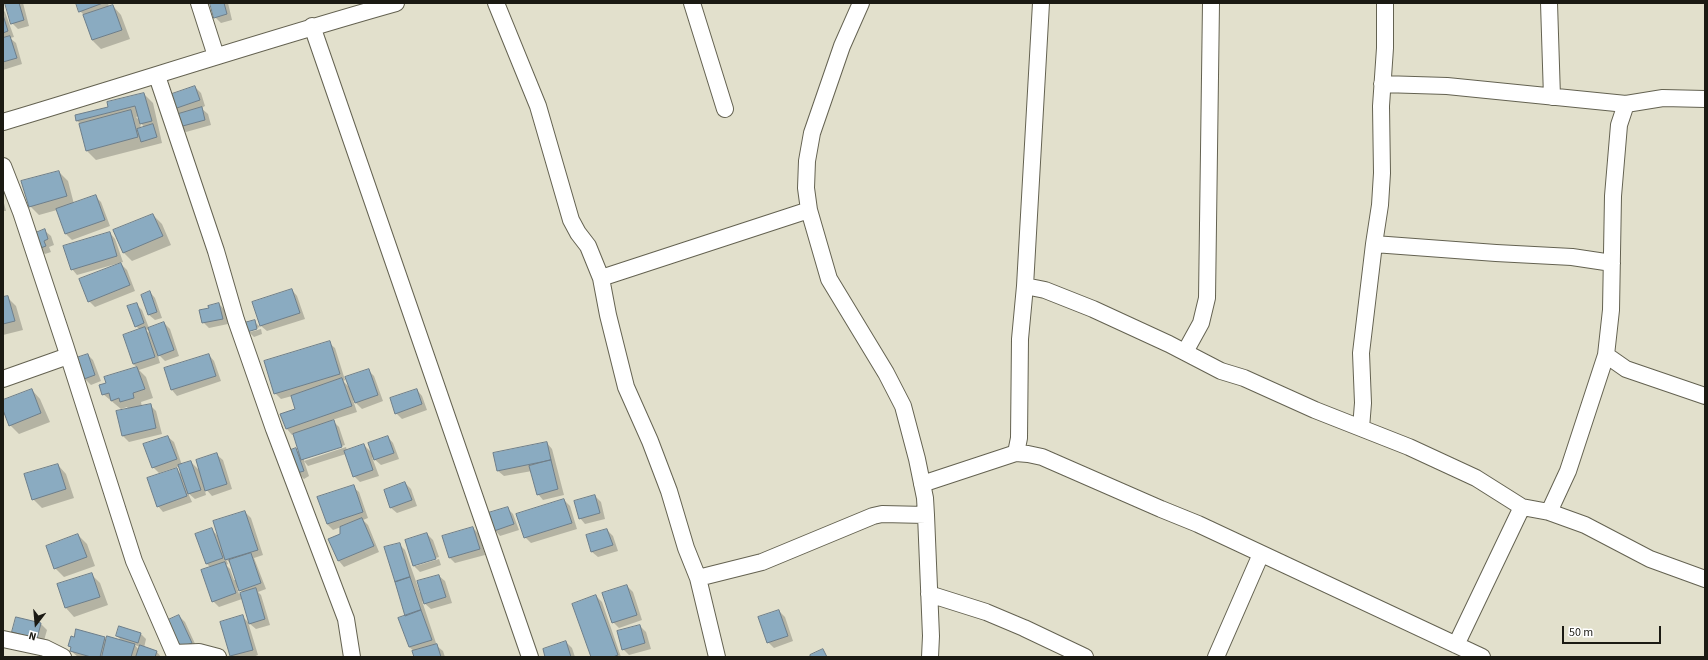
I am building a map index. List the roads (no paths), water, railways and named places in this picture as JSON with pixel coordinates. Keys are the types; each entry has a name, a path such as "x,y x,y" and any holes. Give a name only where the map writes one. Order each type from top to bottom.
{"street":[{"path":"199,3 216,56"},
{"path":"3,122 157,76 312,26 396,3"},
{"path":"496,3 538,106 565,201 572,220 578,233 588,246 601,278 608,316 626,387 669,491 686,548 698,578 717,657"},
{"path":"692,3 725,109"},
{"path":"861,3 842,46 812,133 807,162 806,188 809,210 829,279 886,373 903,406 922,484 926,515 931,636 930,657"},
{"path":"1016,453 1019,438 1020,339 1025,286 1041,3"},
{"path":"1185,352 1201,322 1208,298 1211,3"},
{"path":"1361,428 1363,403 1361,353 1380,205 1382,173 1382,84 1385,48 1385,3"},
{"path":"1549,3 1552,97"},
{"path":"312,26 530,657"},
{"path":"157,76 216,251 236,320 271,422 346,619 352,657"},
{"path":"1382,84 1447,86 1626,104 1663,98 1705,99"},
{"path":"1549,512 1568,471 1606,355 1611,310 1613,196 1619,125 1626,104"},
{"path":"3,166 21,212 134,561 173,655 199,652 218,657"},
{"path":"601,278 809,210"},
{"path":"1374,244 1572,257 1612,263"},
{"path":"1025,286 1045,290 1086,306 1185,352 1221,371 1244,378 1315,410 1409,447 1476,478 1522,507 1549,512 1585,525 1650,559 1705,579"},
{"path":"1606,355 1626,369 1705,396"},
{"path":"3,379 68,356"},
{"path":"922,484 1016,453 1042,457 1198,524 1482,657"},
{"path":"1456,645 1522,507"},
{"path":"698,578 762,562 873,516 882,514 926,515"},
{"path":"1216,657 1260,554"},
{"path":"929,594 986,612 1085,657"},
{"path":"3,639 45,648 63,657"}]}
